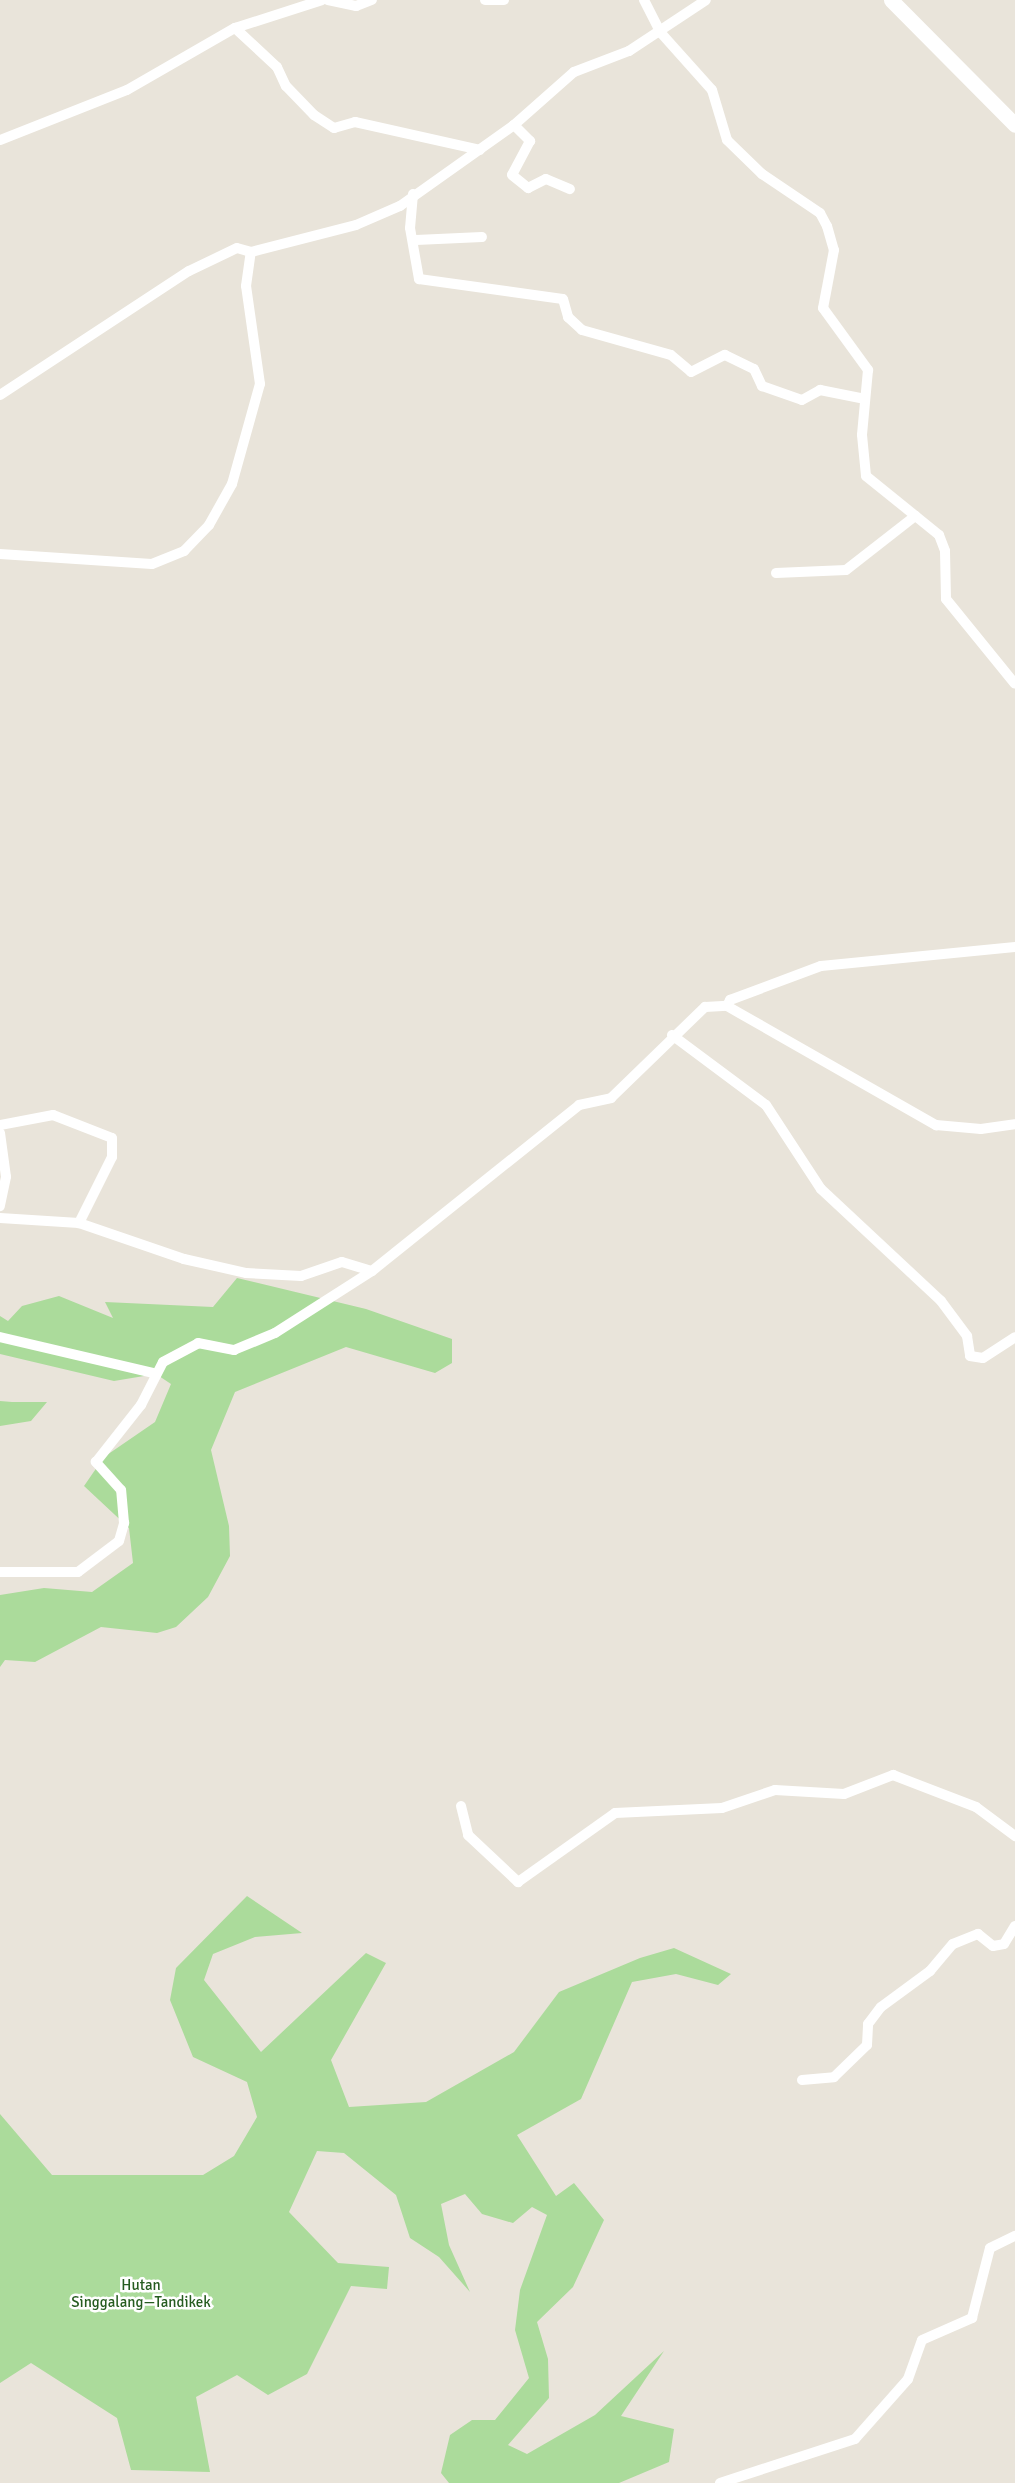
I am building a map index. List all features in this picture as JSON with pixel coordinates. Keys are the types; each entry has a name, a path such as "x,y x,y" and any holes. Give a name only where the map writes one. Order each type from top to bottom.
{"main road":[{"path":"891,0 1015,125"}],"street":[{"path":"0,140 127,90 235,28 322,0"},
{"path":"328,0 356,6 372,0"},
{"path":"485,0 504,0"},
{"path":"644,0 661,33 712,90 727,140 738,153 820,213 834,240 823,308 864,362 866,476 944,543 946,599 1015,684"},
{"path":"0,395 189,271 237,248 251,252 380,216 480,150 574,72 661,33 706,0"},
{"path":"235,28 278,67 286,86 314,115 334,128 355,122 399,136 480,150"},
{"path":"514,124 530,141 512,175 528,188 546,179 570,189"},
{"path":"413,194 410,228 416,240 417,272 424,281 563,298 568,317 582,330 671,355 691,372 725,355 754,369 762,386 802,400 820,390 866,399"},
{"path":"416,240 482,237"},
{"path":"0,554 152,564 169,561 197,540 232,484 260,384 246,286 251,252"},
{"path":"776,573 846,570 915,516"},
{"path":"727,1006 730,1000 821,966 1015,947"},
{"path":"0,1572 78,1572 119,1541 124,1523 121,1490 96,1461 141,1405 154,1373 174,1354 198,1343 234,1350 275,1334 372,1270 579,1105 611,1098 672,1035 705,1006 727,1006 936,1125 981,1129 1015,1124"},
{"path":"672,1035 766,1105 821,1189 941,1301 967,1336 970,1356 983,1358 1015,1337"},
{"path":"0,1125 53,1115 112,1138 112,1157 79,1223"},
{"path":"0,1133 6,1177 0,1206"},
{"path":"0,1218 79,1223 184,1259 246,1273 301,1276 342,1262 372,1270"},
{"path":"0,1337 154,1373"},
{"path":"461,1806 468,1834 518,1881 615,1813 722,1808 775,1790 844,1794 893,1775 976,1807 1015,1836"},
{"path":"802,2080 834,2077 867,2045 868,2024 880,2007 930,1971 953,1944 978,1934 993,1946 1004,1944 1015,1926"},
{"path":"720,2483 855,2439 908,2379 922,2340 972,2318 990,2248 1015,2236"}],"green space":[{"path":"237,1278 366,1309 452,1339 452,1363 435,1373 346,1347 235,1392 211,1450 229,1526 230,1556 208,1597 176,1627 157,1633 101,1627 35,1662 5,1660 0,1667 0,1595 44,1588 92,1592 133,1563 129,1528 84,1486 104,1457 155,1422 171,1384 156,1374 114,1381 0,1354 0,1316 8,1321 22,1306 59,1296 113,1318 105,1302 213,1307"},
{"path":"0,1401 47,1402 31,1421 0,1426"},
{"name":"Hutan Singgalang—Tandikek","path":"247,1896 302,1933 255,1937 213,1954 204,1980 261,2052 366,1953 386,1963 331,2060 349,2107 426,2102 514,2052 559,1992 640,1958 674,1948 731,1974 718,1985 676,1974 632,1982 581,2099 517,2135 556,2196 574,2183 604,2220 573,2287 537,2322 548,2359 549,2398 508,2445 527,2454 595,2415 664,2351 621,2416 674,2429 669,2462 619,2483 449,2483 441,2473 450,2435 472,2420 495,2420 529,2378 515,2330 520,2290 547,2215 532,2207 513,2223 482,2214 465,2194 441,2204 449,2245 470,2292 439,2257 410,2238 396,2195 344,2153 317,2151 289,2212 338,2263 389,2267 387,2289 351,2286 307,2374 268,2395 237,2375 196,2397 210,2472 131,2470 117,2418 31,2363 0,2383 0,2114 52,2175 203,2175 234,2156 257,2117 247,2082 193,2057 170,2000 176,1968"}]}
